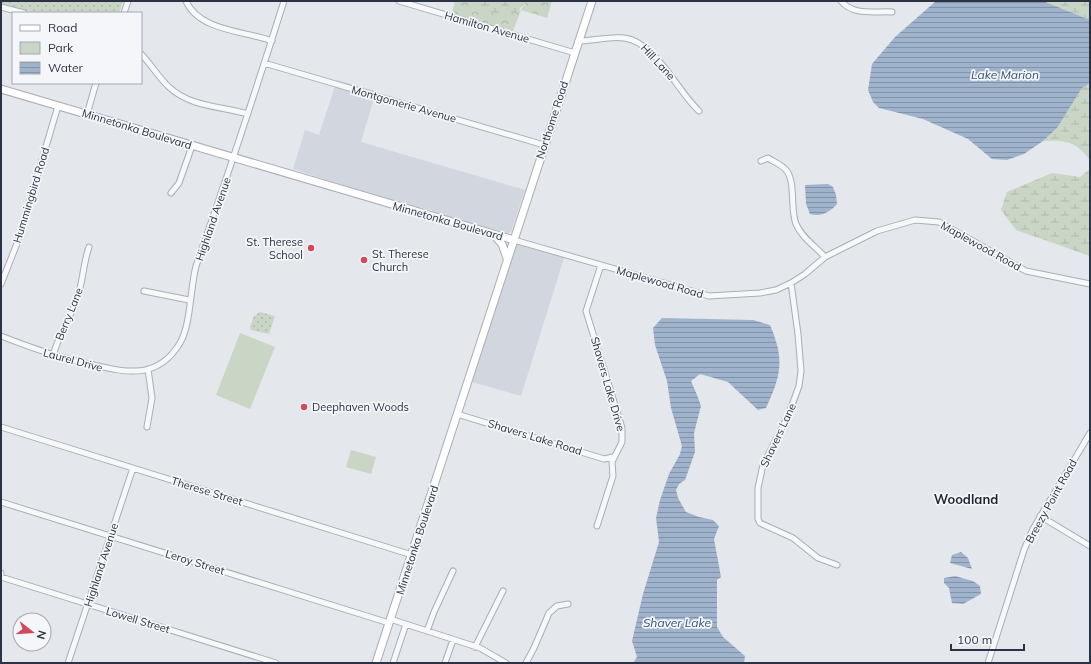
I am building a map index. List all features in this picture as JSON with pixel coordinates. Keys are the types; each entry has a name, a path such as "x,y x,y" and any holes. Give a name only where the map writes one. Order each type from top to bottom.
{"street":[{"path":"124,12 128,1"},
{"path":"186,1 192,12 215,25 238,33 272,41"},
{"name":"Highland Avenue","path":"148,369 166,359 180,343 187,324 189,300 196,266 235,158 284,1"},
{"name":"Hamilton Avenue","path":"398,1 575,53"},
{"name":"Northome Road","path":"514,240 592,1"},
{"path":"841,1 846,7 854,11 892,12"},
{"path":"1,6 21,12"},
{"name":"Hill Lane","path":"578,41 616,37 626,38 642,44 676,81 686,99 699,112"},
{"path":"142,55 169,87 182,96 210,106 248,114"},
{"name":"Montgomerie Avenue","path":"264,63 544,145"},
{"path":"87,114 96,84"},
{"name":"Minnetonka Boulevard","path":"1,89 514,240 376,663"},
{"name":"Hummingbird Road","path":"1,284 20,233 58,106"},
{"path":"171,193 180,183 192,146"},
{"path":"761,161 768,158 787,171 790,179 793,215 796,224 806,240 825,257"},
{"name":"Maplewood Road","path":"514,240 709,296 760,293 776,290 791,284 825,257 893,225 915,220 930,220 939,222 1026,271 1090,284"},
{"path":"494,235 502,244 508,258"},
{"name":"Berry Lane","path":"53,356 78,294 89,247"},
{"name":"Shavers Lake Drive","path":"597,526 613,476 613,457 622,442 623,433 586,312 601,264"},
{"name":"Shavers Lane","path":"791,284 798,334 801,371 799,386 788,416 763,465 758,488 758,519 760,523 793,538 818,558 837,565"},
{"path":"144,291 189,300"},
{"name":"Laurel Drive","path":"1,336 53,356 118,371 137,372 148,369"},
{"path":"147,427 152,398 148,369"},
{"name":"Shavers Lake Road","path":"457,414 604,458 613,457"},
{"name":"Therese Street","path":"1,427 412,555"},
{"name":"Breezy Point Road","path":"988,663 1024,550 1040,516 1090,433"},
{"name":"Highland Avenue","path":"68,663 133,468"},
{"name":"Leroy Street","path":"1,502 390,621 406,624 475,647 506,663"},
{"path":"1040,516 1090,546"},
{"path":"427,631 453,571"},
{"name":"Lowell Street","path":"1,577 276,663"},
{"path":"475,647 503,591"},
{"path":"526,663 549,613 557,606 568,604"},
{"path":"394,663 406,624"},
{"path":"445,663 453,640"},
{"path":"496,657 499,663"}],"shaded area":[{"path":"337,80 376,91 361,142 525,190 511,232 507,234 438,215 431,210 395,202 293,169 305,130 319,135"},
{"path":"516,244 564,258 521,396 472,382"}],"green space":[{"path":"1,1 123,1 119,12 32,12 1,3"},
{"path":"455,1 476,1 521,10 513,31 452,13"},
{"path":"476,1 526,1 515,13 502,15 489,11"},
{"path":"526,1 552,1 547,18 521,10"},
{"path":"1090,1 1090,20 1045,2"},
{"path":"1090,83 1090,160 1075,145 1058,141 1043,141 1057,128 1082,88"},
{"path":"1090,169 1090,256 1016,230 1001,210 1007,192 1052,173 1080,177"},
{"path":"260,312 275,316 269,334 251,330 250,327 254,316"},
{"path":"240,333 275,347 250,409 216,395"},
{"path":"351,450 376,457 371,474 346,467"}],"water":[{"name":"Lake Marion","path":"936,1 1043,1 1090,20 1090,83 1082,88 1057,128 1043,141 1024,154 1007,160 992,159 968,139 923,119 879,108 873,102 868,90 872,64 895,37"},
{"path":"828,184 833,187 837,204 825,214 810,214 806,204 805,185"},
{"name":"Shaver Lake","path":"662,318 753,320 770,325 778,348 778,376 766,408 758,410 728,382 700,374 691,381 701,406 694,433 695,452 685,480 679,484 676,490 678,498 686,512 713,520 719,526 714,539 721,577 717,580 717,627 723,637 745,656 744,663 633,663 637,657 632,641 643,594 659,542 656,518 660,500 669,474 680,454 682,446 671,408 667,381 655,345 653,328"},
{"path":"961,552 968,558 972,569 950,563 952,555"},
{"path":"955,576 973,581 980,586 981,594 963,604 952,603 949,588 944,583 944,578"}],"place":[{"name":"St. Therese School","path":"311,248"},
{"name":"St. Therese Church","path":"364,260"},
{"name":"Deephaven Woods","path":"304,407"}],"district":[{"name":"Woodland","path":"966,499"}]}
